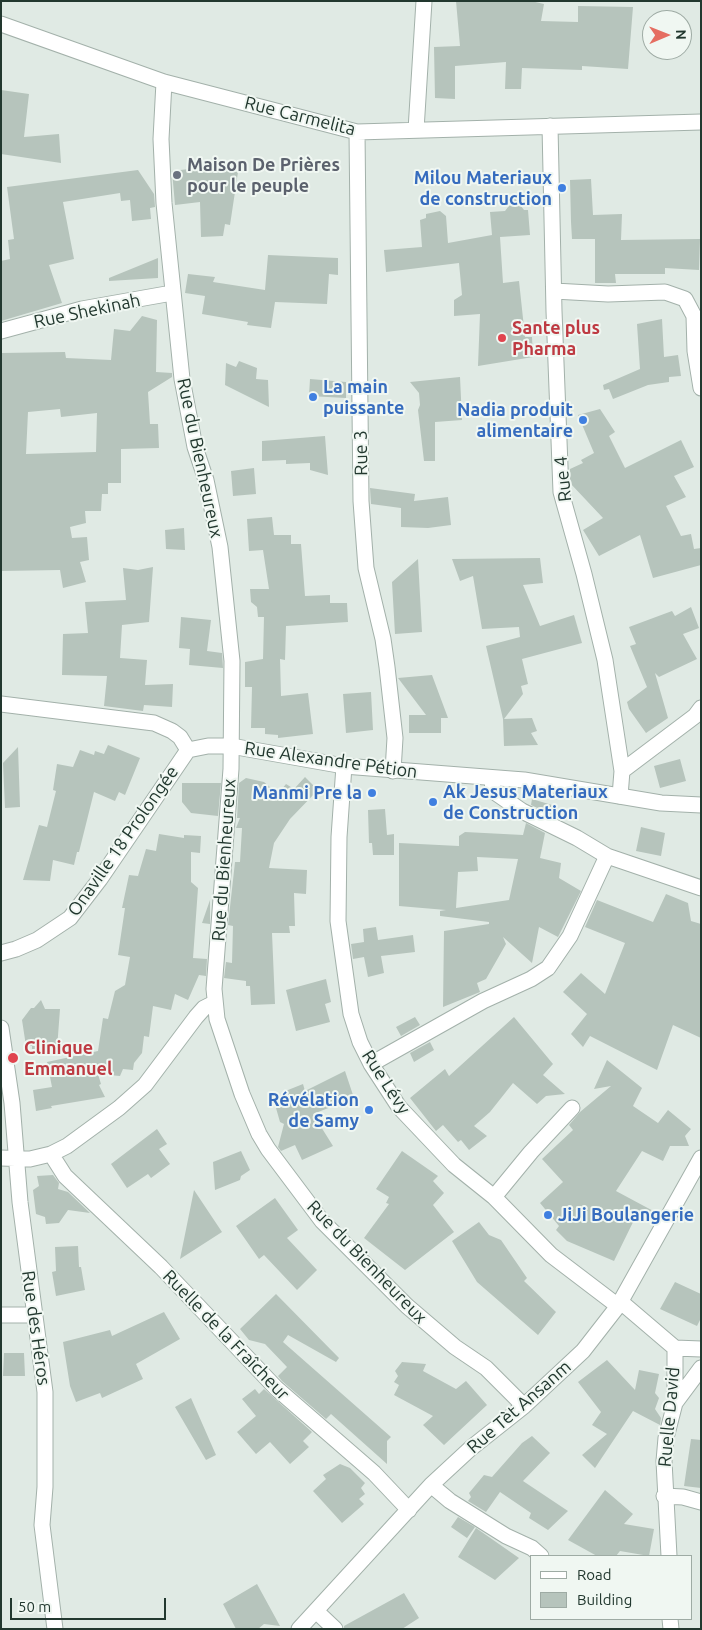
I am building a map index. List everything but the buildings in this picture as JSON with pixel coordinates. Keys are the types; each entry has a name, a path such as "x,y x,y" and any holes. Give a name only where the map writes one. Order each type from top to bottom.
{"street":[{"path":"416,130 424,1"},
{"name":"Rue Carmelita","path":"1,24 164,82 357,132 701,122"},
{"name":"Rue du Bienheureux","path":"164,82 161,139 172,293 190,422 206,480 220,546 234,694 226,857 215,972 214,1004 217,1019 242,1094 259,1134 268,1149 322,1221 407,1306 455,1347 486,1368 524,1406"},
{"name":"Rue 4","path":"550,126 561,492 599,632 622,771 620,796"},
{"name":"Rue 3","path":"357,132 362,501 366,568 383,639 387,667 395,738 393,771"},
{"path":"554,291 608,294 665,292 684,299 694,316 701,388"},
{"name":"Rue Shekinah","path":"1,331 82,310 172,293"},
{"path":"1,704 154,723 180,737 188,750"},
{"path":"622,771 694,716 701,708"},
{"name":"Rue Alexandre Pétion","path":"188,750 208,746 231,746 344,766 524,780 661,804 701,805"},
{"name":"Onaville 18 Prolongée","path":"1,953 37,940 70,918 105,872 188,750"},
{"name":"Rue Lévy","path":"344,766 338,837 338,921 351,1014 360,1042 371,1064 399,1107 454,1165 494,1197 551,1255 620,1304"},
{"path":"492,779 493,790 517,808 607,856 701,888"},
{"path":"371,1064 483,1001 531,979 548,968 558,955 583,910 607,856"},
{"path":"9,1158 30,1158 51,1154 67,1146 131,1098 145,1085 196,1017 204,1008 214,1004"},
{"name":"Rue des Héros","path":"1,1028 12,1103 9,1158 34,1315 44,1392 45,1487 42,1525 55,1629"},
{"path":"494,1197 531,1152 572,1108"},
{"name":"Ruelle de la Fraîcheur","path":"51,1154 65,1176 161,1267 276,1388 374,1473 409,1510"},
{"name":"Rue Tèt Ansanm","path":"299,1629 317,1612 431,1485 471,1448 524,1406 584,1351 620,1304 701,1158"},
{"name":"Ruelle David","path":"620,1304 675,1348 675,1403 666,1438 664,1496 669,1555"},
{"path":"1,1315 34,1315"},
{"path":"675,1348 701,1349"},
{"path":"675,1403 701,1368"},
{"path":"431,1485 450,1501 506,1536 532,1548 540,1555"},
{"path":"664,1496 683,1497 701,1502"},
{"path":"317,1612 335,1629"}],"place":[{"name":"Maison De Prières pour le peuple","path":"177,175"},
{"name":"Milou Materiaux de construction","path":"562,188"},
{"name":"Sante plus Pharma","path":"502,338"},
{"name":"La main puissante","path":"313,397"},
{"name":"Nadia produit alimentaire","path":"583,420"},
{"name":"Manmi Pre la","path":"372,793"},
{"name":"Ak Jesus Materiaux de Construction","path":"433,802"},
{"name":"Clinique Emmanuel","path":"13,1058"},
{"name":"Révélation de Samy","path":"369,1110"},
{"name":"JiJi Boulangerie","path":"548,1215"}]}
